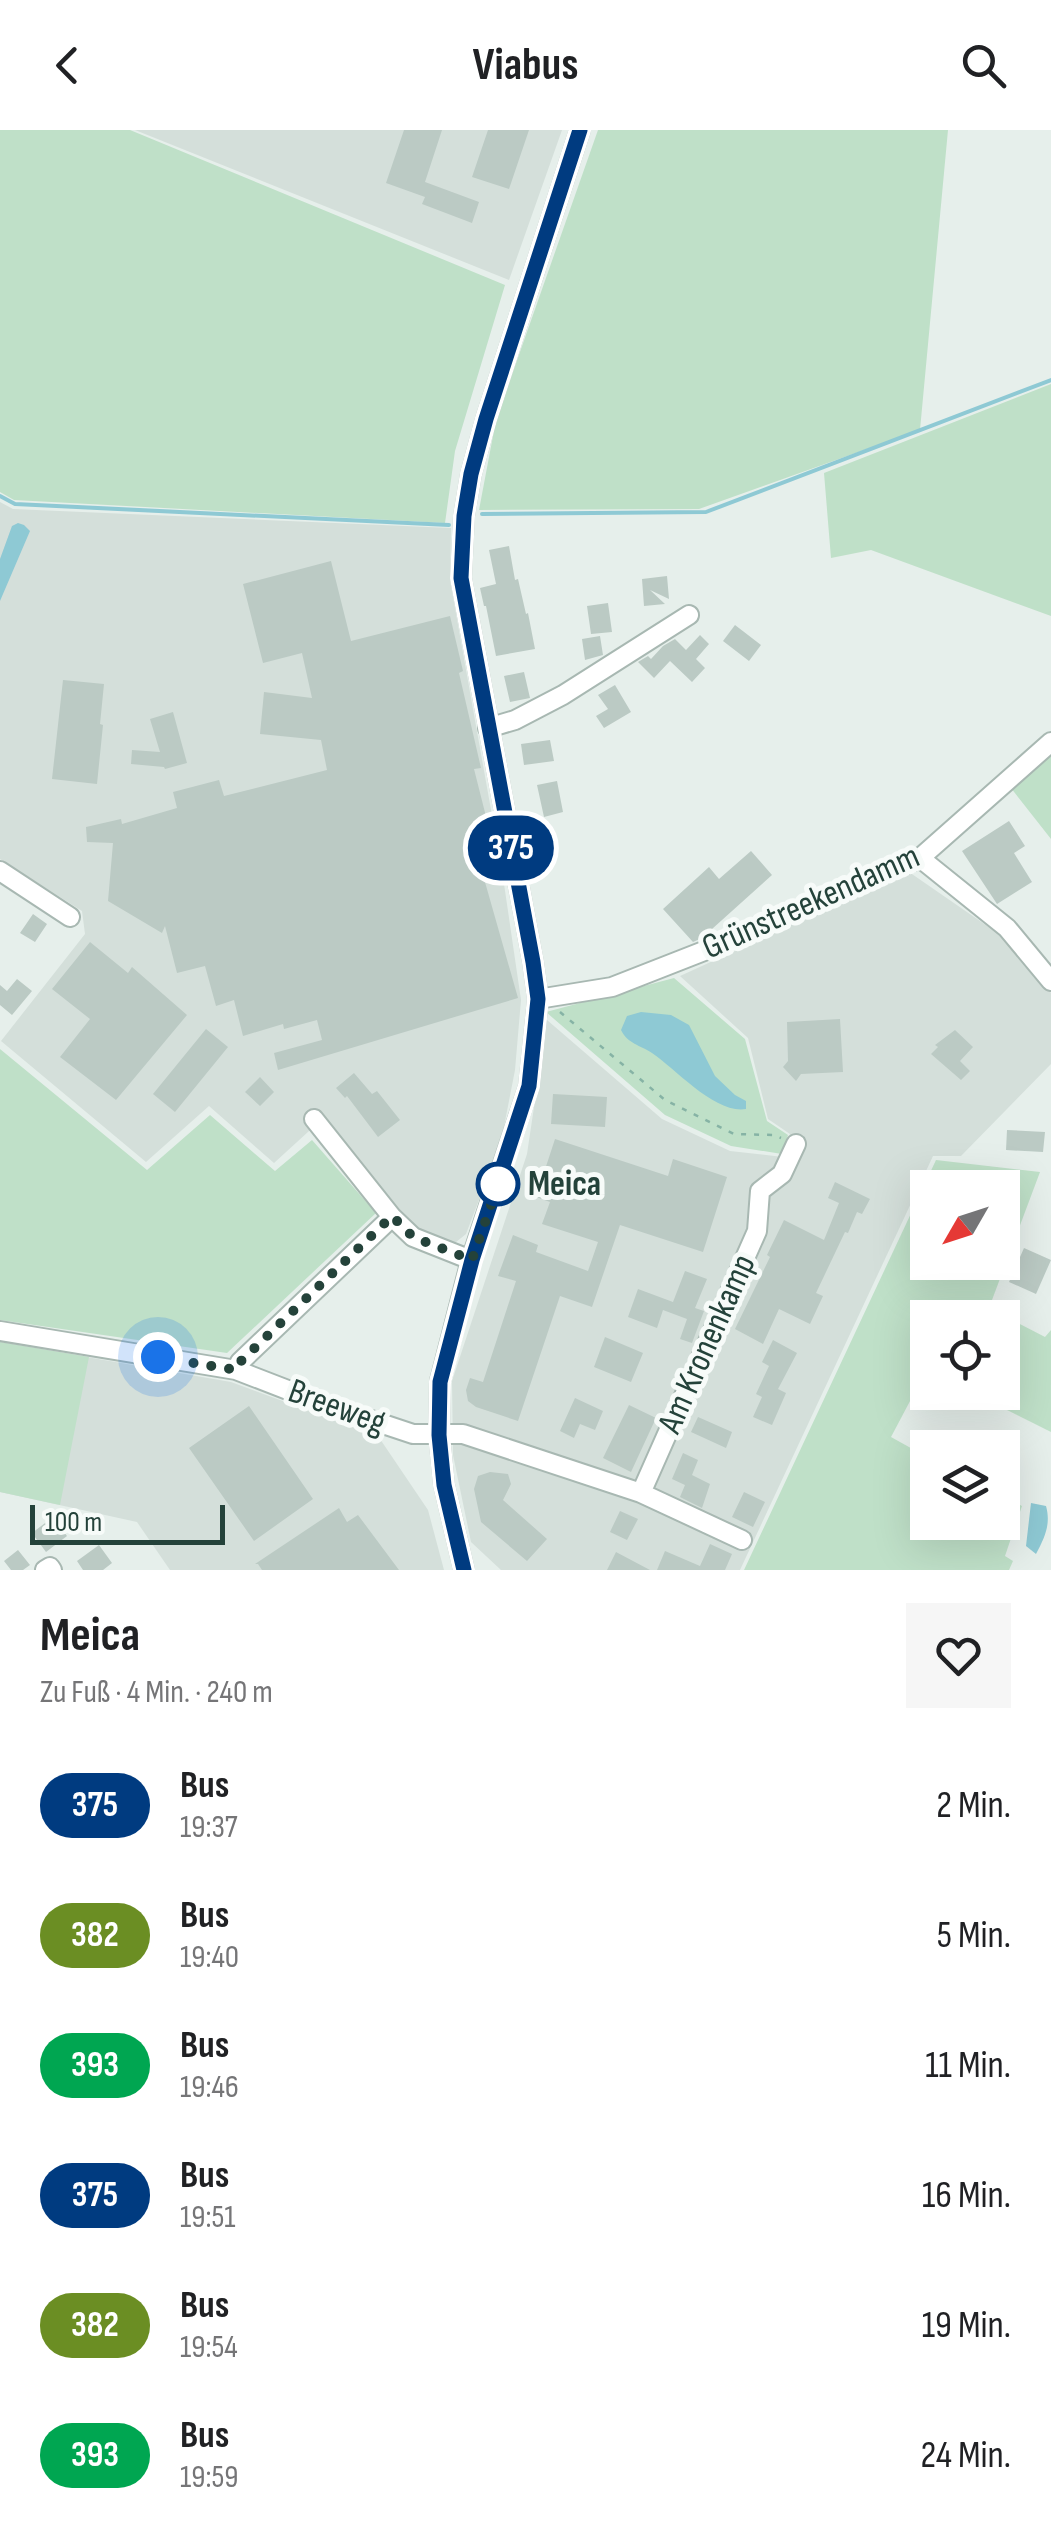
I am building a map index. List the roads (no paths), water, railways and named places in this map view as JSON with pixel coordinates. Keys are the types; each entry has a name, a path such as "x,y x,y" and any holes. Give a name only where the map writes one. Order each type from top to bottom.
{"street":[{"path":"464,1570 444,1485 439,1435 440,1382 472,1260 529,1086 544,998 533,962 461,578 464,516 486,419 580,130"},
{"path":"488,728 515,720 564,695 689,615"},
{"name":"Grünstreekendamm","path":"544,998 626,982 920,858 1051,742"},
{"path":"920,858 1007,928 1051,981"},
{"path":"0,871 70,917"},
{"path":"314,1119 413,1237 472,1260"},
{"name":"Am Kronenkamp","path":"641,1493 757,1231 760,1191 782,1174 796,1144"},
{"path":"236,1370 392,1216"},
{"name":"Breeweg","path":"0,1331 236,1370 413,1434 439,1435"},
{"path":"439,1435 464,1434 641,1493 742,1540"},
{"path":"45,1570 50,1566 52,1570"}],"water":[{"path":"18,523 30,531 0,601 0,559 12,526"},
{"path":"641,1012 671,1015 689,1025 715,1076 746,1101 746,1109 734,1109 709,1098 627,1038 621,1030 627,1016"},
{"path":"1031,1503 1046,1506 1048,1519 1036,1554 1026,1546"}],"waterway":[{"path":"482,514 706,512 1051,380"},
{"path":"0,496 15,504 449,525"}],"place":[{"name":"Meica","path":"498,1184"}]}
